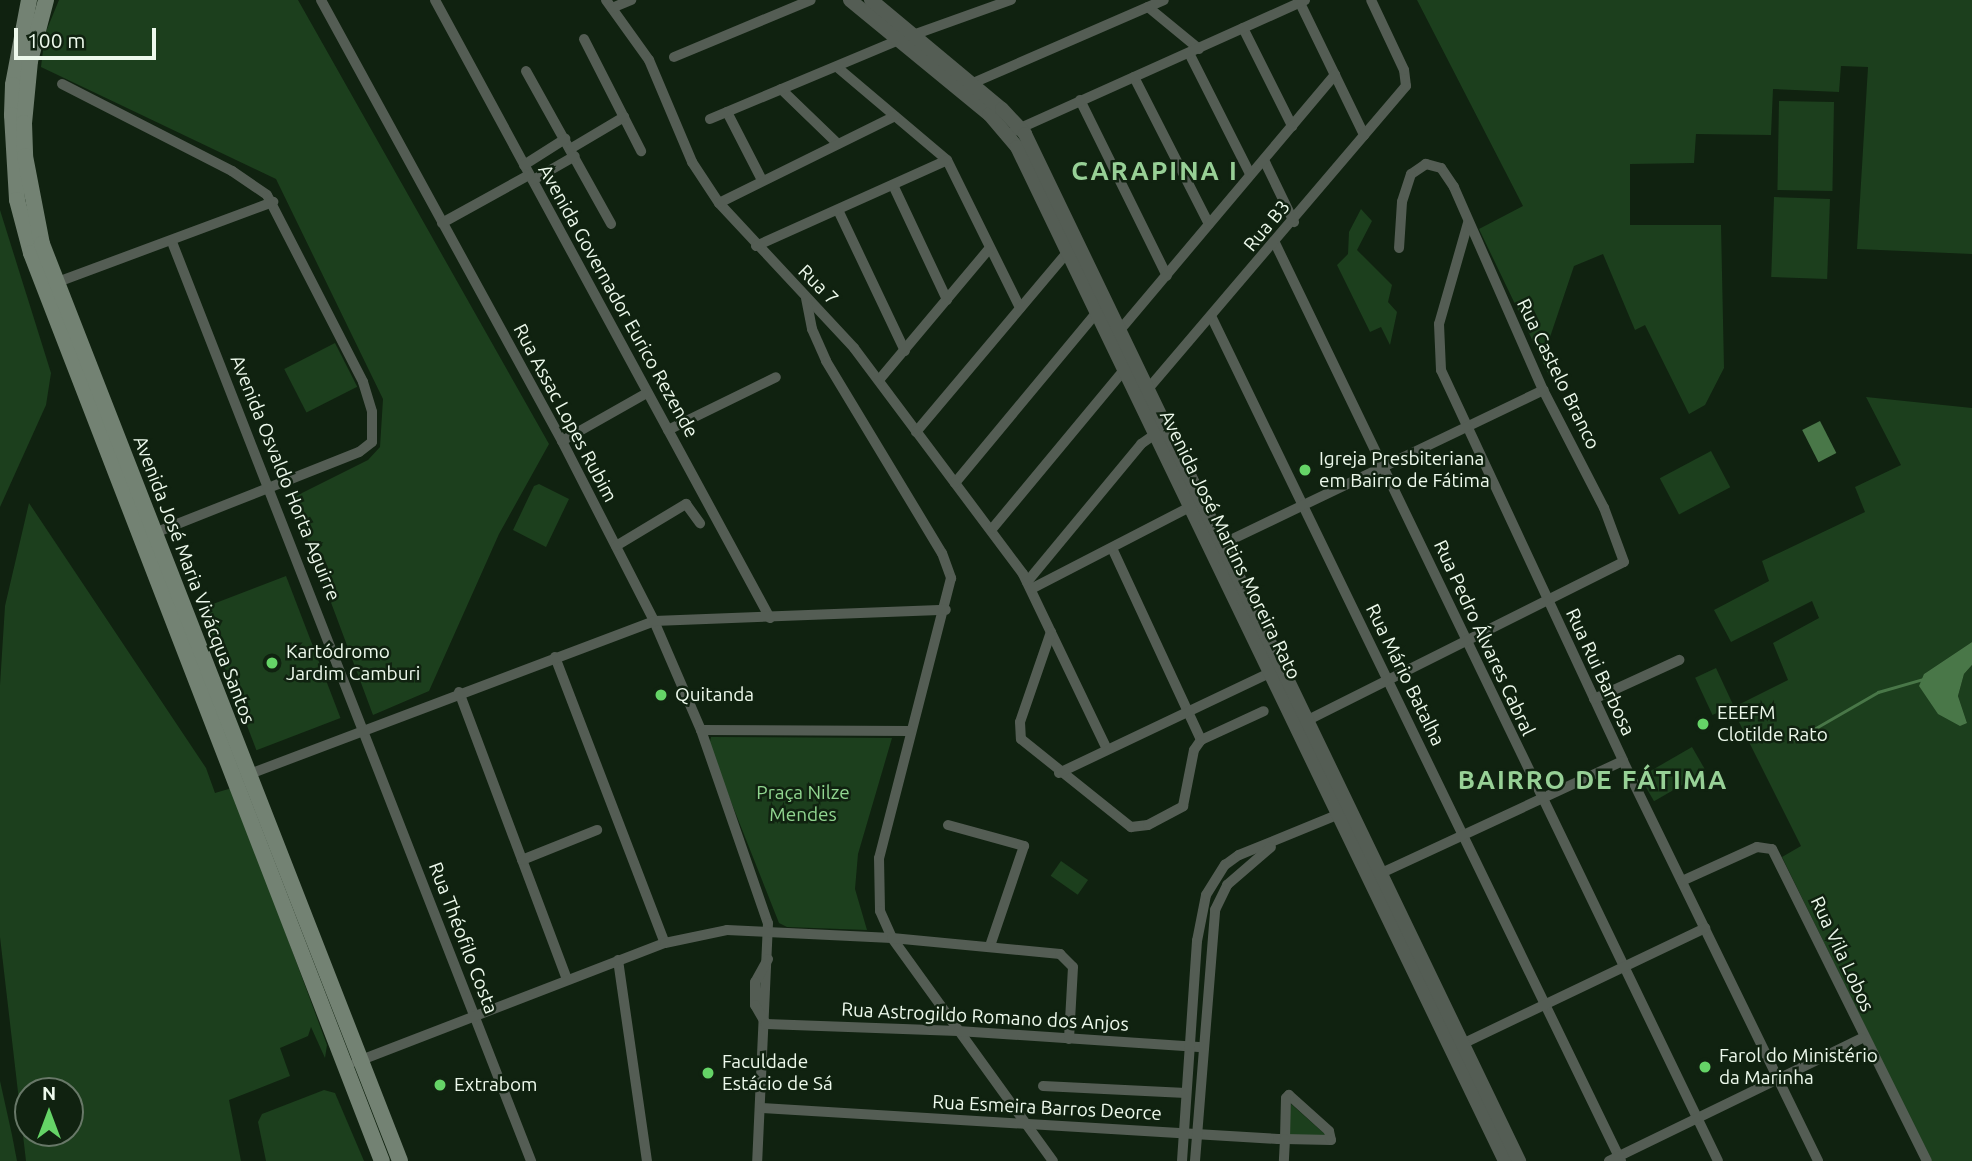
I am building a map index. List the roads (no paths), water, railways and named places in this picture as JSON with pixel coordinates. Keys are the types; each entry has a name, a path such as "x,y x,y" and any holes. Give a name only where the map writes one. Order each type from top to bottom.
{"main road":[{"name":"Avenida José Maria Vivácqua Santos","path":"29,0 13,85 12,129 17,200 31,253 382,1161"},
{"name":"Avenida José Maria Vivácqua Santos","path":"46,0 26,85 25,156 34,214 55,283 400,1161"}],"street":[{"name":"Rua Assac Lopes Rubim","path":"321,0 562,441 654,621 701,730 759,887 768,932 757,1161"},
{"name":"Avenida Governador Eurico Rezende","path":"435,0 770,618"},
{"path":"609,4 631,0"},
{"path":"674,57 811,0"},
{"name":"Avenida José Martins Moreira Rato","path":"850,0 1015,131"},
{"name":"Avenida José Martins Moreira Rato","path":"872,0 973,83 1015,131 1072,248 1097,312 1190,507 1217,546 1308,720 1381,875 1504,1161"},
{"path":"710,119 987,5 1011,0"},
{"path":"973,83 1164,0"},
{"name":"Rua B3","path":"1148,389 1294,222 1408,83 1371,0"},
{"path":"1015,131 1302,1 1364,135"},
{"name":"Rua 7","path":"609,4 649,60 692,162 719,203 879,380 992,529 1029,586 1107,749"},
{"path":"1148,7 1194,51 1250,174"},
{"path":"1243,28 1292,126"},
{"path":"584,39 641,151"},
{"path":"837,67 947,160 1020,308"},
{"path":"526,71 611,224"},
{"path":"1121,330 1335,75"},
{"path":"1134,77 1209,224"},
{"path":"62,84 232,172 273,202 363,382 372,412 372,442 348,457 154,533"},
{"path":"781,89 838,144"},
{"path":"1080,100 1167,276"},
{"path":"727,112 761,180"},
{"path":"719,203 895,116"},
{"path":"442,223 624,117"},
{"path":"529,173 570,148"},
{"path":"756,246 947,160"},
{"path":"1264,160 1294,222"},
{"name":"Rua Castelo Branco","path":"1399,248 1404,192 1417,168 1426,164 1441,168 1461,201 1468,223 1543,390 1604,508 1624,562 1548,601"},
{"path":"892,186 947,300"},
{"path":"55,283 172,242 273,202"},
{"path":"838,210 905,351"},
{"name":"Rua Rui Barbosa","path":"1468,223 1439,324 1437,348 1441,370 1623,761 1818,1161"},
{"name":"Avenida Osvaldo Horta Aguirre","path":"172,242 364,728"},
{"name":"Rua Pedro Álvares Cabral","path":"1275,243 1718,1161"},
{"path":"916,432 1072,248"},
{"name":"Avenida José Martins Moreira Rato","path":"1072,248 1121,330 1170,435 1270,673 1337,815 1456,1047 1519,1161"},
{"path":"879,380 989,249"},
{"path":"806,298 812,329 826,361 949,568 951,586 946,610 910,731 877,882 880,911 892,938 1053,1161"},
{"path":"955,483 1097,312"},
{"name":"Rua Mário Batalha","path":"1212,318 1545,1005 1616,1159"},
{"path":"992,529 1125,369"},
{"path":"668,430 776,377"},
{"path":"1217,546 1543,390"},
{"path":"562,441 647,393"},
{"path":"1029,586 1154,432 1170,435"},
{"path":"616,546 686,504 700,523"},
{"path":"1029,586 1112,548 1190,507"},
{"path":"1112,548 1200,740"},
{"path":"1308,720 1548,601"},
{"path":"247,775 458,692 654,621 946,610"},
{"path":"1051,632 1019,734 1024,746 1128,825 1143,827 1162,819 1186,802 1194,750 1200,740 1264,712"},
{"path":"555,657 665,943"},
{"path":"1594,699 1679,660"},
{"path":"1059,773 1270,673"},
{"path":"458,692 567,979"},
{"name":"Rua Théofilo Costa","path":"364,728 531,1161"},
{"path":"701,730 910,731"},
{"path":"1366,874 1381,875 1623,761"},
{"path":"1182,1161 1197,941 1206,895 1225,865 1239,855 1275,843 1337,815"},
{"path":"948,825 1024,846 990,946"},
{"path":"522,860 597,830"},
{"path":"1195,1161 1202,1047 1215,911 1227,885 1275,843"},
{"name":"Rua Vila Lobos","path":"1682,881 1757,846 1772,849 1862,1038 1927,1161"},
{"path":"1456,1047 1705,928"},
{"path":"345,1067 618,960 665,943 712,931 892,938 1053,952 1069,959 1073,971 1069,1039"},
{"path":"618,960 647,1161"},
{"name":"Rua Astrogildo Romano dos Anjos","path":"765,1024 958,1031 1202,1047"},
{"path":"1616,1159 1862,1038"},
{"path":"1043,1086 1186,1093"},
{"name":"Rua Esmeira Barros Deorce","path":"761,1108 1285,1139 1331,1140 1329,1132 1295,1096 1286,1098 1285,1139"},
{"path":"1284,1161 1285,1139"}],"waterway":[{"path":"1795,740 1878,692 1923,679"}],"place":[{"name":"Igreja Presbiteriana em Bairro de Fátima","path":"1305,470"},
{"name":"Kartódromo Jardim Camburi","path":"272,663"},
{"name":"Quitanda","path":"661,695"},
{"name":"EEEFM Clotilde Rato","path":"1703,724"},
{"name":"Farol do Ministério da Marinha","path":"1705,1067"},
{"name":"Faculdade Estácio de Sá","path":"708,1073"},
{"name":"Extrabom","path":"440,1085"}],"district":[{"name":"CARAPINA I","path":"1155,171"},
{"name":"BAIRRO DE FÁTIMA","path":"1593,780"}],"park label":[{"name":"Praça Nilze Mendes","path":"803,804"}]}
